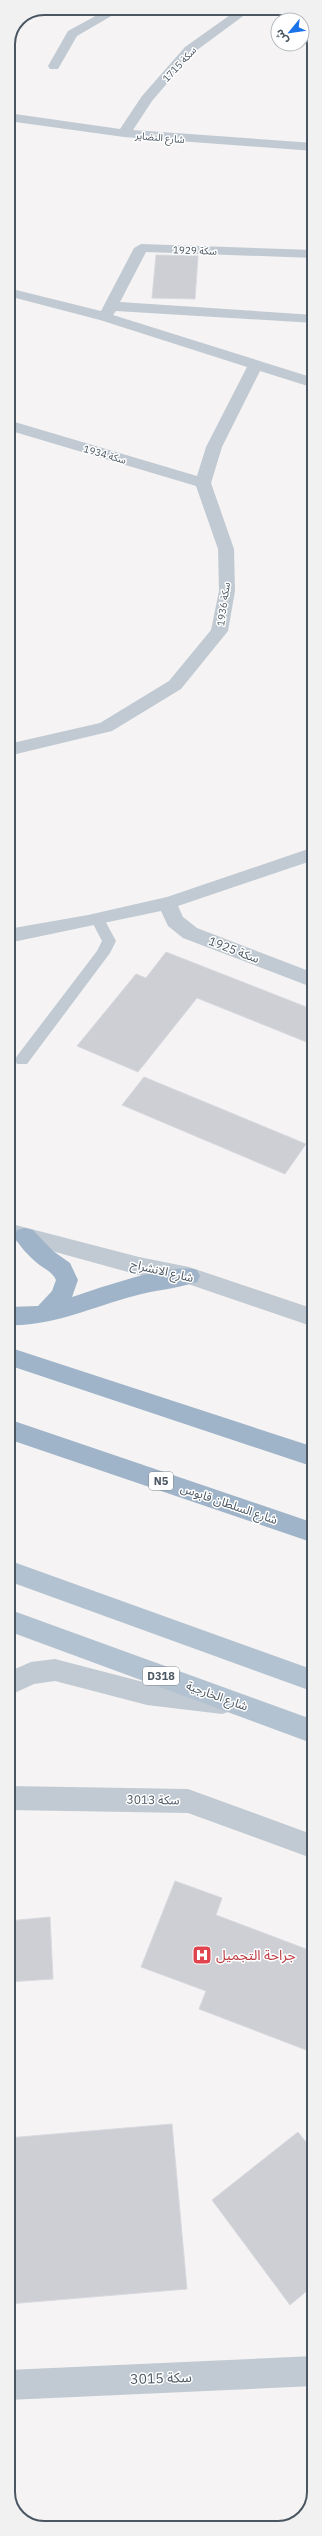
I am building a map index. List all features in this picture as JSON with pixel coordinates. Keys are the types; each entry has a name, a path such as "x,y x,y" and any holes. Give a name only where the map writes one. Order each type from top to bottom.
{"highway":[{"path":"16,1233 45,1258 62,1269 67,1280 62,1295 44,1314"},
{"path":"15,1317 44,1314 135,1286 189,1276"},
{"path":"15,1358 307,1455"},
{"name":"شارع السلطان قابوس","path":"15,1431 307,1531"}],"main road":[{"path":"15,1573 307,1678"},
{"name":"شارع الخارجية","path":"15,1623 307,1729"}],"street":[{"path":"54,66 72,34 106,15"},
{"name":"سكة 1715","path":"124,133 147,99 189,50 238,15"},
{"name":"شارع النضاير","path":"15,118 124,133 307,146"},
{"name":"سكة 1929","path":"108,312 141,248 307,254"},
{"path":"15,293 186,327 307,319"},
{"path":"108,312 186,327 255,365 307,381"},
{"path":"203,483 214,447 255,365"},
{"name":"سكة 1934","path":"15,427 203,483"},
{"name":"سكة 1936","path":"15,748 106,727 175,685 219,631 227,591 226,549 203,483"},
{"path":"15,935 98,920 167,903 215,889 307,856"},
{"name":"سكة 1925","path":"167,903 175,921 190,933 307,978"},
{"name":"شارع الانشراح","path":"16,1233 139,1266 189,1276 307,1316"},
{"path":"15,1681 31,1673 55,1670 147,1694 242,1705"},
{"name":"سكة 3013","path":"15,1798 188,1801 307,1845"},
{"name":"سكة 3015","path":"15,2385 307,2371"}],"lane":[{"path":"22,1060 103,953 109,941 98,920"}],"building":[{"path":"156,255 198,256 195,299 152,298"},
{"path":"166,952 307,1007 307,1042 197,998 138,1072 77,1046 136,974 146,978"},
{"path":"144,1077 306,1144 285,1174 122,1105"},
{"path":"175,1881 222,1898 216,1915 307,1949 307,2050 199,2009 206,1991 141,1967"},
{"path":"50,1917 53,1979 15,1982 15,1920"},
{"path":"172,2124 187,2289 15,2303 15,2137"},
{"path":"298,2132 307,2143 307,2291 290,2305 212,2200"}],"place":[{"name":"جراحة التجميل","path":"202,1955"}]}
